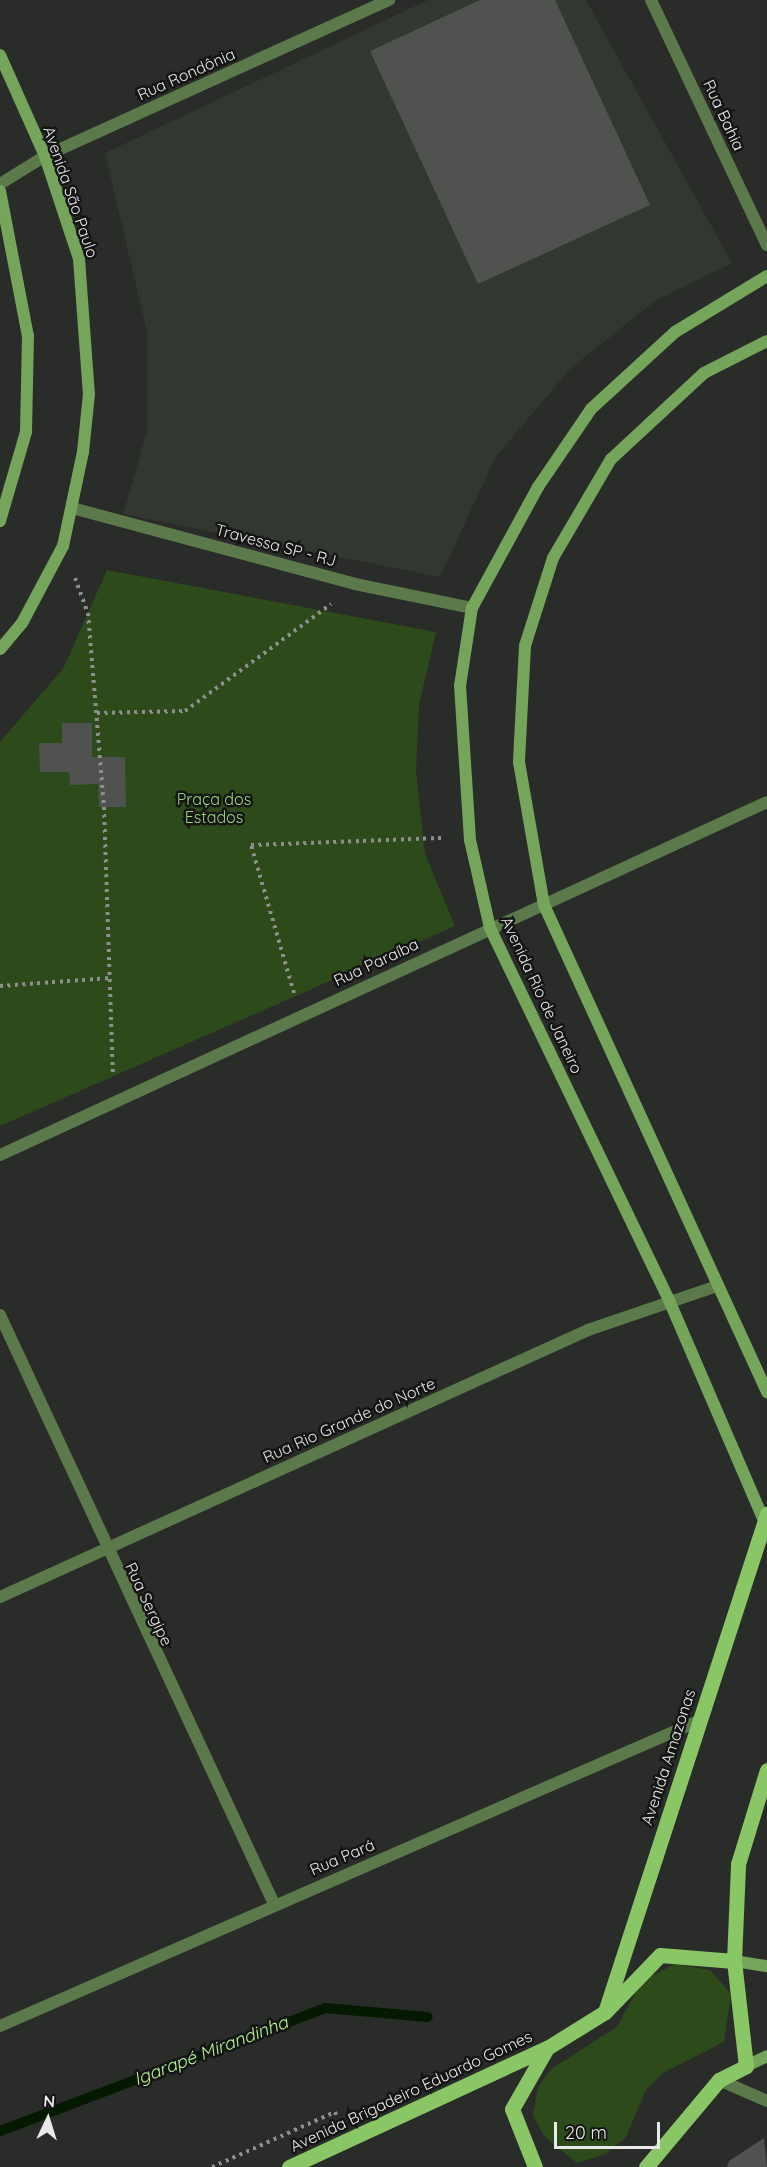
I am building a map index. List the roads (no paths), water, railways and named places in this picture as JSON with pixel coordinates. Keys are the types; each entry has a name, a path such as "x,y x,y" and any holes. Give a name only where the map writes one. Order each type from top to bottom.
{"main road":[{"name":"Avenida Amazonas","path":"605,2012 698,1721 766,1519"},
{"path":"646,2167 719,2080 746,2066 734,1961 738,1863 767,1770"},
{"name":"Avenida Brigadeiro Eduardo Gomes","path":"289,2167 548,2048 605,2012 660,1955 734,1961"},
{"path":"535,2167 512,2109 548,2048"}],"street":[{"name":"Rua Rondônia","path":"0,184 45,156 389,0"},
{"name":"Rua Bahia","path":"651,0 767,245"},
{"name":"Avenida São Paulo","path":"0,55 45,156 79,259 88,336 89,394 72,508 63,546 22,623 0,649"},
{"path":"0,191 28,336 26,432 0,521"},
{"name":"Avenida Rio de Janeiro","path":"766,1519 669,1300 490,928 470,840 460,686 472,608 538,487 591,409 675,332 767,276"},
{"path":"767,341 704,373 611,459 552,558 525,646 519,762 544,905 767,1392"},
{"name":"Travessa SP - RJ","path":"72,508 355,584 472,608"},
{"name":"Rua Paraíba","path":"0,1155 117,1097 767,802"},
{"name":"Rua Rio Grande do Norte","path":"0,1597 588,1330 669,1300 717,1286"},
{"name":"Rua Sergipe","path":"0,1315 105,1549 274,1904"},
{"name":"Rua Pará","path":"0,2025 698,1721"},
{"path":"734,1961 767,1966"},
{"path":"746,2066 767,2056"},
{"path":"719,2080 767,2101"}],"waterway":[{"name":"Igarapé Mirandinha","path":"0,2131 325,2008 428,2017"}],"park label":[{"name":"Praça dos Estados","path":"214,808"}]}
